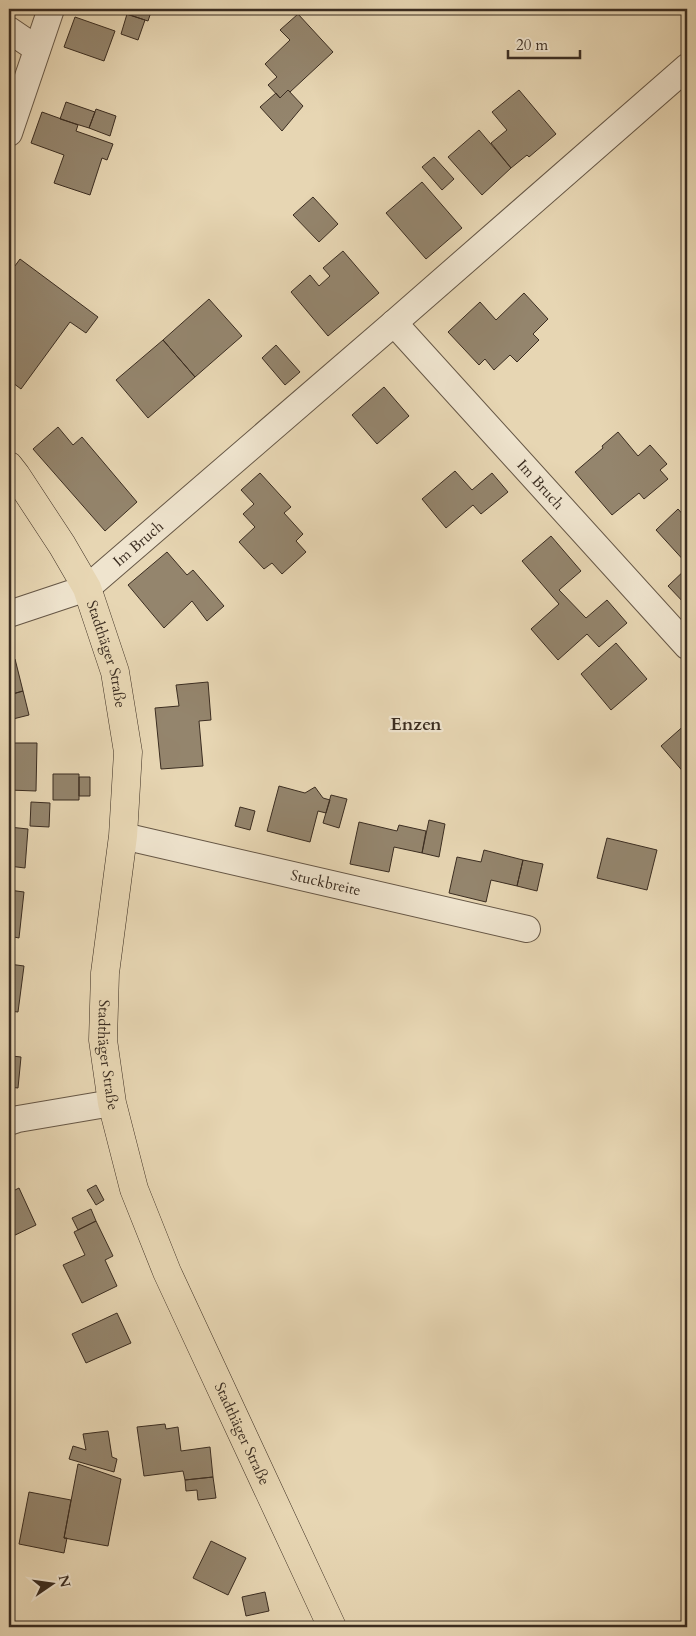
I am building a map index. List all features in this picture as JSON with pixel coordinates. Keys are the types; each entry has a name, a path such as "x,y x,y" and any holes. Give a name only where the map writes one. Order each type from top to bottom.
{"main road":[{"name":"Stadthäger Straße","path":"9,466 62,545 87,588 115,672 128,752 123,836 105,973 103,1040 112,1103 134,1188 167,1272 332,1627"}],"street":[{"path":"9,133 51,9"},
{"path":"9,30 37,49"},
{"name":"Im Bruch","path":"87,588 687,67"},
{"name":"Im Bruch","path":"394,323 687,646"},
{"path":"9,614 87,588"},
{"name":"Stuckbreite","path":"123,836 526,929"},
{"path":"9,1122 112,1103"}],"building":[{"path":"124,9 152,9 148,21 123,13"},
{"path":"127,14 145,20 138,40 121,34"},
{"path":"298,14 333,52 290,92 288,90 280,98 268,85 277,77 265,64 290,40 280,30"},
{"path":"75,17 115,31 104,61 64,47"},
{"path":"288,90 303,106 282,131 260,107 276,93 280,98"},
{"path":"519,90 556,134 529,157 527,155 511,168 491,143 507,130 492,112"},
{"path":"66,102 95,112 89,128 60,119"},
{"path":"96,109 116,116 110,136 89,128"},
{"path":"42,112 78,125 76,131 113,144 107,160 102,158 90,195 54,183 64,155 31,143"},
{"path":"479,130 511,168 482,195 448,157"},
{"path":"434,157 454,179 442,190 422,167"},
{"path":"422,182 462,228 426,259 386,213"},
{"path":"313,197 338,224 319,242 293,215"},
{"path":"343,251 379,293 328,336 291,292 310,275 319,286 330,276 323,268"},
{"path":"20,259 98,317 86,333 70,322 21,389 9,380 9,274"},
{"path":"524,293 548,319 533,334 539,340 517,362 510,355 494,370 485,359 479,365 448,332 480,302 496,320"},
{"path":"209,299 242,336 195,377 163,340"},
{"path":"163,340 195,377 148,418 116,380"},
{"path":"276,345 300,372 285,385 262,358"},
{"path":"384,387 409,416 377,444 352,415"},
{"path":"58,427 73,445 82,437 137,502 105,531 33,449"},
{"path":"618,432 638,456 650,445 667,464 660,470 668,479 644,499 639,493 612,515 575,472"},
{"path":"455,471 472,490 492,473 508,492 481,514 473,505 446,528 422,499"},
{"path":"260,473 291,507 284,513 303,534 296,541 306,552 282,574 272,563 264,569 239,542 255,527 243,514 254,504 241,490"},
{"path":"678,509 687,519 687,564 656,530"},
{"path":"551,536 581,571 559,590 586,618 607,600 627,623 599,647 587,634 558,660 531,629 559,604 522,561"},
{"path":"167,552 187,575 193,570 224,606 207,621 192,601 164,628 128,585"},
{"path":"687,568 687,604 686,605 668,586"},
{"path":"616,643 647,679 611,710 581,674"},
{"path":"15,659 23,691 9,695 9,661"},
{"path":"208,682 211,720 199,721 203,766 161,769 155,708 179,706 176,685"},
{"path":"23,691 29,715 9,720 9,695"},
{"path":"687,723 687,775 686,775 661,746"},
{"path":"9,743 37,743 36,791 9,790"},
{"path":"53,774 79,774 79,800 53,800"},
{"path":"79,777 90,777 90,796 79,796"},
{"path":"279,786 305,793 315,787 323,798 330,800 326,813 318,811 310,842 267,831"},
{"path":"331,795 347,799 339,828 323,823"},
{"path":"31,802 50,803 49,827 30,826"},
{"path":"240,807 255,811 250,830 235,826"},
{"path":"429,820 445,824 439,857 422,853"},
{"path":"359,822 397,831 399,825 426,831 422,853 394,847 389,872 350,864"},
{"path":"9,827 28,829 25,868 9,866"},
{"path":"607,838 657,850 647,890 597,878"},
{"path":"484,850 523,860 517,886 491,880 486,902 449,893 457,857 481,862"},
{"path":"523,860 543,864 537,891 517,886"},
{"path":"9,890 24,892 19,938 9,936"},
{"path":"9,964 24,966 18,1012 9,1011"},
{"path":"9,1036 14,1037 12,1056 21,1057 18,1088 9,1087"},
{"path":"96,1185 104,1200 96,1205 87,1190"},
{"path":"19,1188 36,1225 9,1238 9,1193"},
{"path":"91,1209 96,1221 78,1230 72,1218"},
{"path":"96,1221 113,1256 105,1260 117,1286 82,1303 63,1265 85,1255 74,1232"},
{"path":"117,1313 131,1343 86,1363 72,1334"},
{"path":"165,1424 166,1429 178,1427 181,1451 210,1447 213,1477 185,1480 183,1471 144,1476 137,1427"},
{"path":"108,1431 112,1457 117,1459 114,1472 69,1459 73,1446 86,1450 83,1434"},
{"path":"78,1464 121,1479 108,1546 64,1538"},
{"path":"213,1477 216,1498 198,1500 197,1490 186,1491 185,1480"},
{"path":"29,1492 71,1500 64,1538 67,1538 64,1553 19,1544"},
{"path":"211,1541 246,1558 228,1595 193,1578"},
{"path":"265,1592 269,1611 246,1616 242,1597"}],"district":[{"name":"Enzen","path":"416,724"}]}
